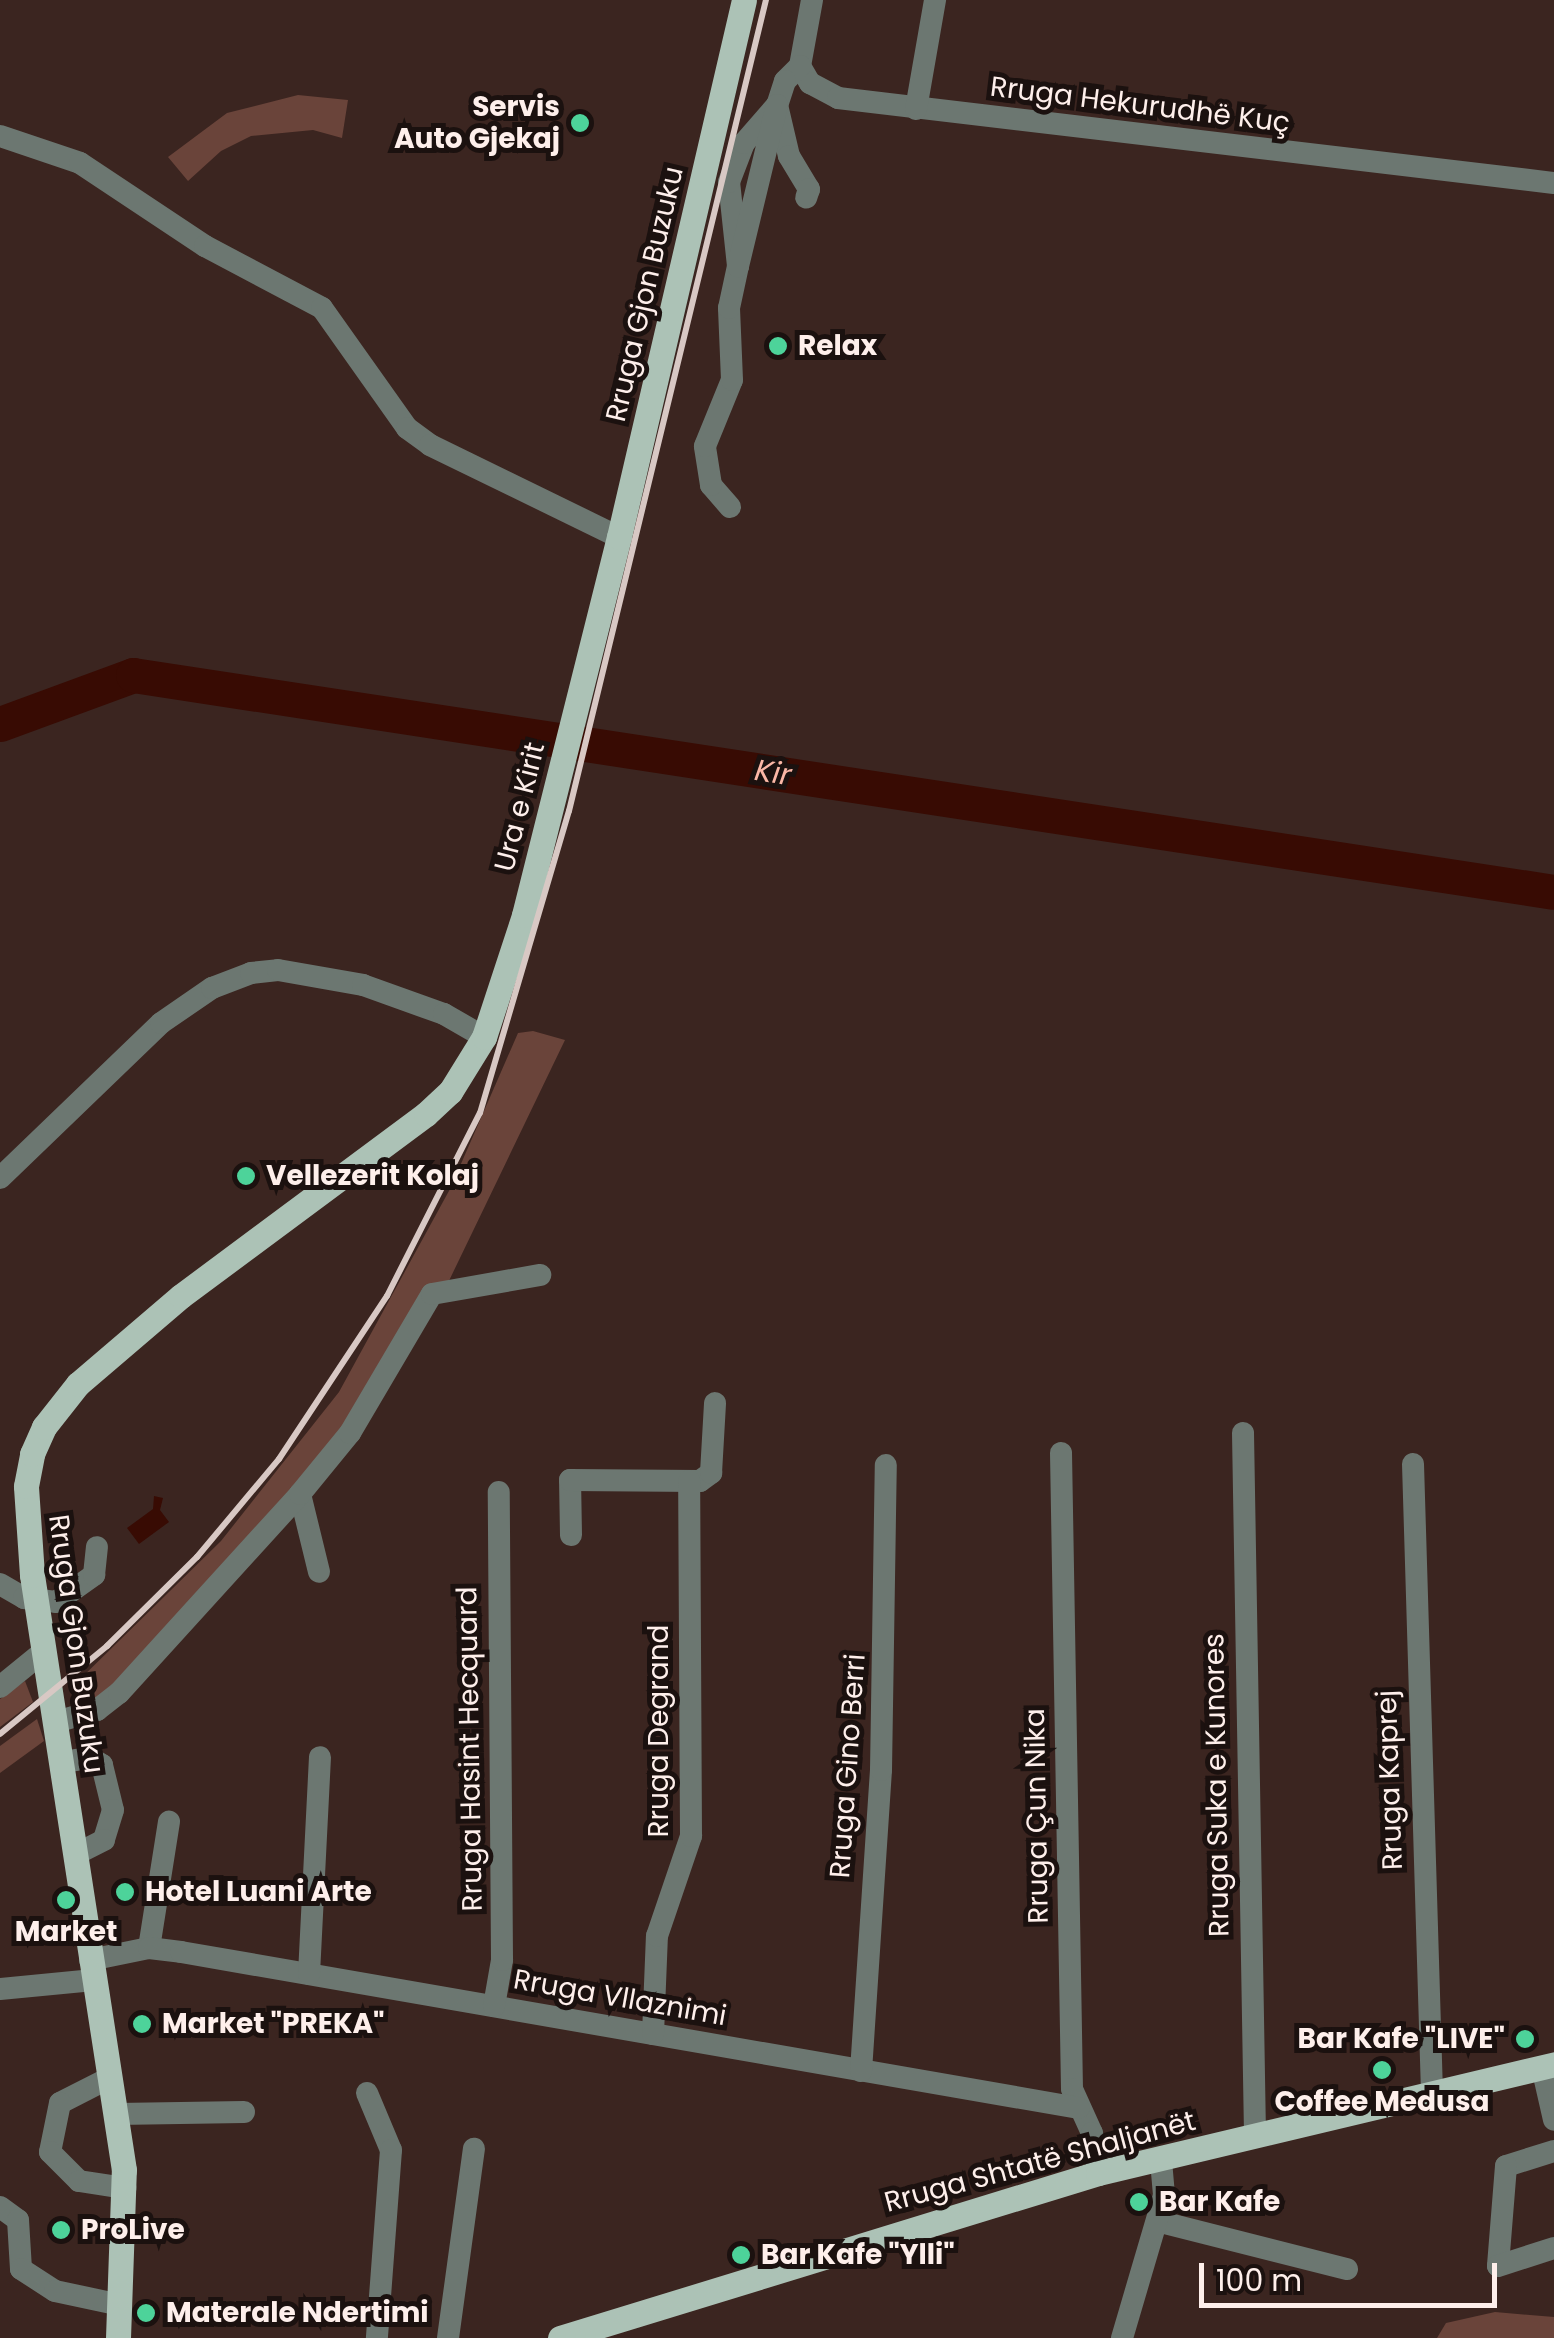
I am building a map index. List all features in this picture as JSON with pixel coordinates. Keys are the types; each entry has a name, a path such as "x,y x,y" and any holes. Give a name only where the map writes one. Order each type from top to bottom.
{"main road":[{"name":"Rruga Gjon Buzuku","path":"602,602 744,0"},
{"name":"Ura e Kirit","path":"487,1031 602,602"},
{"name":"Rruga Gjon Buzuku","path":"118,2338 125,2188 112,2077 36,1602 26,1486 32,1454 61,1403 181,1296 426,1114 459,1080 487,1031"},
{"name":"Rruga Shtatë Shaljanët","path":"560,2338 601,2332 1098,2174 1548,2066"}],"street":[{"path":"730,507 710,485 706,446 732,380 729,308 738,266 777,105 785,81 800,66 812,0"},
{"path":"916,108 935,0"},
{"name":"Rruga Hekurudhë Kuç","path":"800,66 822,92 916,108 1554,183"},
{"path":"777,105 790,156 808,189 806,198"},
{"path":"0,136 80,163 205,246 322,308 407,428 430,445 619,537"},
{"path":"0,1178 161,1022 212,988 251,973 278,970 363,986 487,1031"},
{"path":"56,1722 97,1710 147,1668 300,1494 350,1432 432,1294 540,1275"},
{"path":"571,1535 570,1480 689,1481 711,1473 715,1403"},
{"name":"Rruga Suka e Kunores","path":"1243,1433 1255,2136"},
{"name":"Rruga Çun Nika","path":"1061,1453 1072,2089 1092,2133 1098,2174"},
{"name":"Rruga Gino Berri","path":"861,2071 882,1770 886,1464"},
{"name":"Rruga Kaprej","path":"1414,1464 1432,2093"},
{"name":"Rruga Degrand","path":"652,2034 656,1936 690,1836 689,1481"},
{"name":"Rruga Hasint Hecquard","path":"494,2006 502,1960 499,1492"},
{"path":"300,1494 319,1572"},
{"path":"0,1584 36,1602 56,1602 94,1575 97,1547"},
{"path":"0,1687 44,1651"},
{"path":"310,1974 320,1757"},
{"path":"62,1762 91,1758 102,1765 114,1810 104,1840 76,1854"},
{"path":"149,1948 169,1822"},
{"name":"Rruga Vllaznimi","path":"0,1990 92,1970 149,1948 1079,2108"},
{"name":"Rruga Shtatë Shaljanët","path":"1548,2066 1554,2120"},
{"path":"112,2077 60,2104 50,2152 79,2181 125,2188"},
{"path":"367,2093 391,2150 378,2338"},
{"path":"117,2114 244,2112"},
{"path":"448,2338 474,2149"},
{"path":"1554,2152 1506,2166 1498,2266 1554,2248"},
{"path":"1122,2338 1164,2195 1161,2158"},
{"path":"0,2207 18,2220 16,2261 21,2269 55,2290 121,2305"},
{"path":"1157,2221 1346,2269"}],"shaded area":[{"path":"298,95 348,100 342,138 313,130 251,136 221,151 188,181 168,157 227,113"},
{"path":"533,1031 565,1040 446,1287 337,1438 139,1666 75,1714 71,1688 221,1541 339,1392 450,1189 518,1033"},
{"path":"154,1496 163,1498 160,1510 169,1522 139,1544 127,1528 153,1509"},
{"path":"25,1681 33,1702 0,1727 0,1699"},
{"path":"37,1719 44,1741 0,1773 0,1746"},
{"path":"1495,2312 1554,2317 1554,2338 1437,2338 1446,2323"}],"waterway":[{"name":"Kir","path":"0,724 133,675 1554,892"}],"railway":[{"path":"0,1734 107,1646 197,1557 279,1459 387,1296 480,1113 569,811 766,0"}],"place":[{"name":"Servis Auto Gjekaj","path":"580,123"},
{"name":"Relax","path":"778,346"},
{"name":"Vellezerit Kolaj","path":"246,1176"},
{"name":"Hotel Luani Arte","path":"125,1892"},
{"name":"Market","path":"66,1900"},
{"name":"Market \"PREKA\"","path":"142,2024"},
{"name":"Bar Kafe \"LIVE\"","path":"1525,2039"},
{"name":"Coffee Medusa","path":"1382,2070"},
{"name":"Bar Kafe","path":"1139,2202"},
{"name":"ProLive","path":"61,2230"},
{"name":"Bar Kafe \"Ylli\"","path":"741,2255"},
{"name":"Materale Ndertimi","path":"146,2313"}]}
